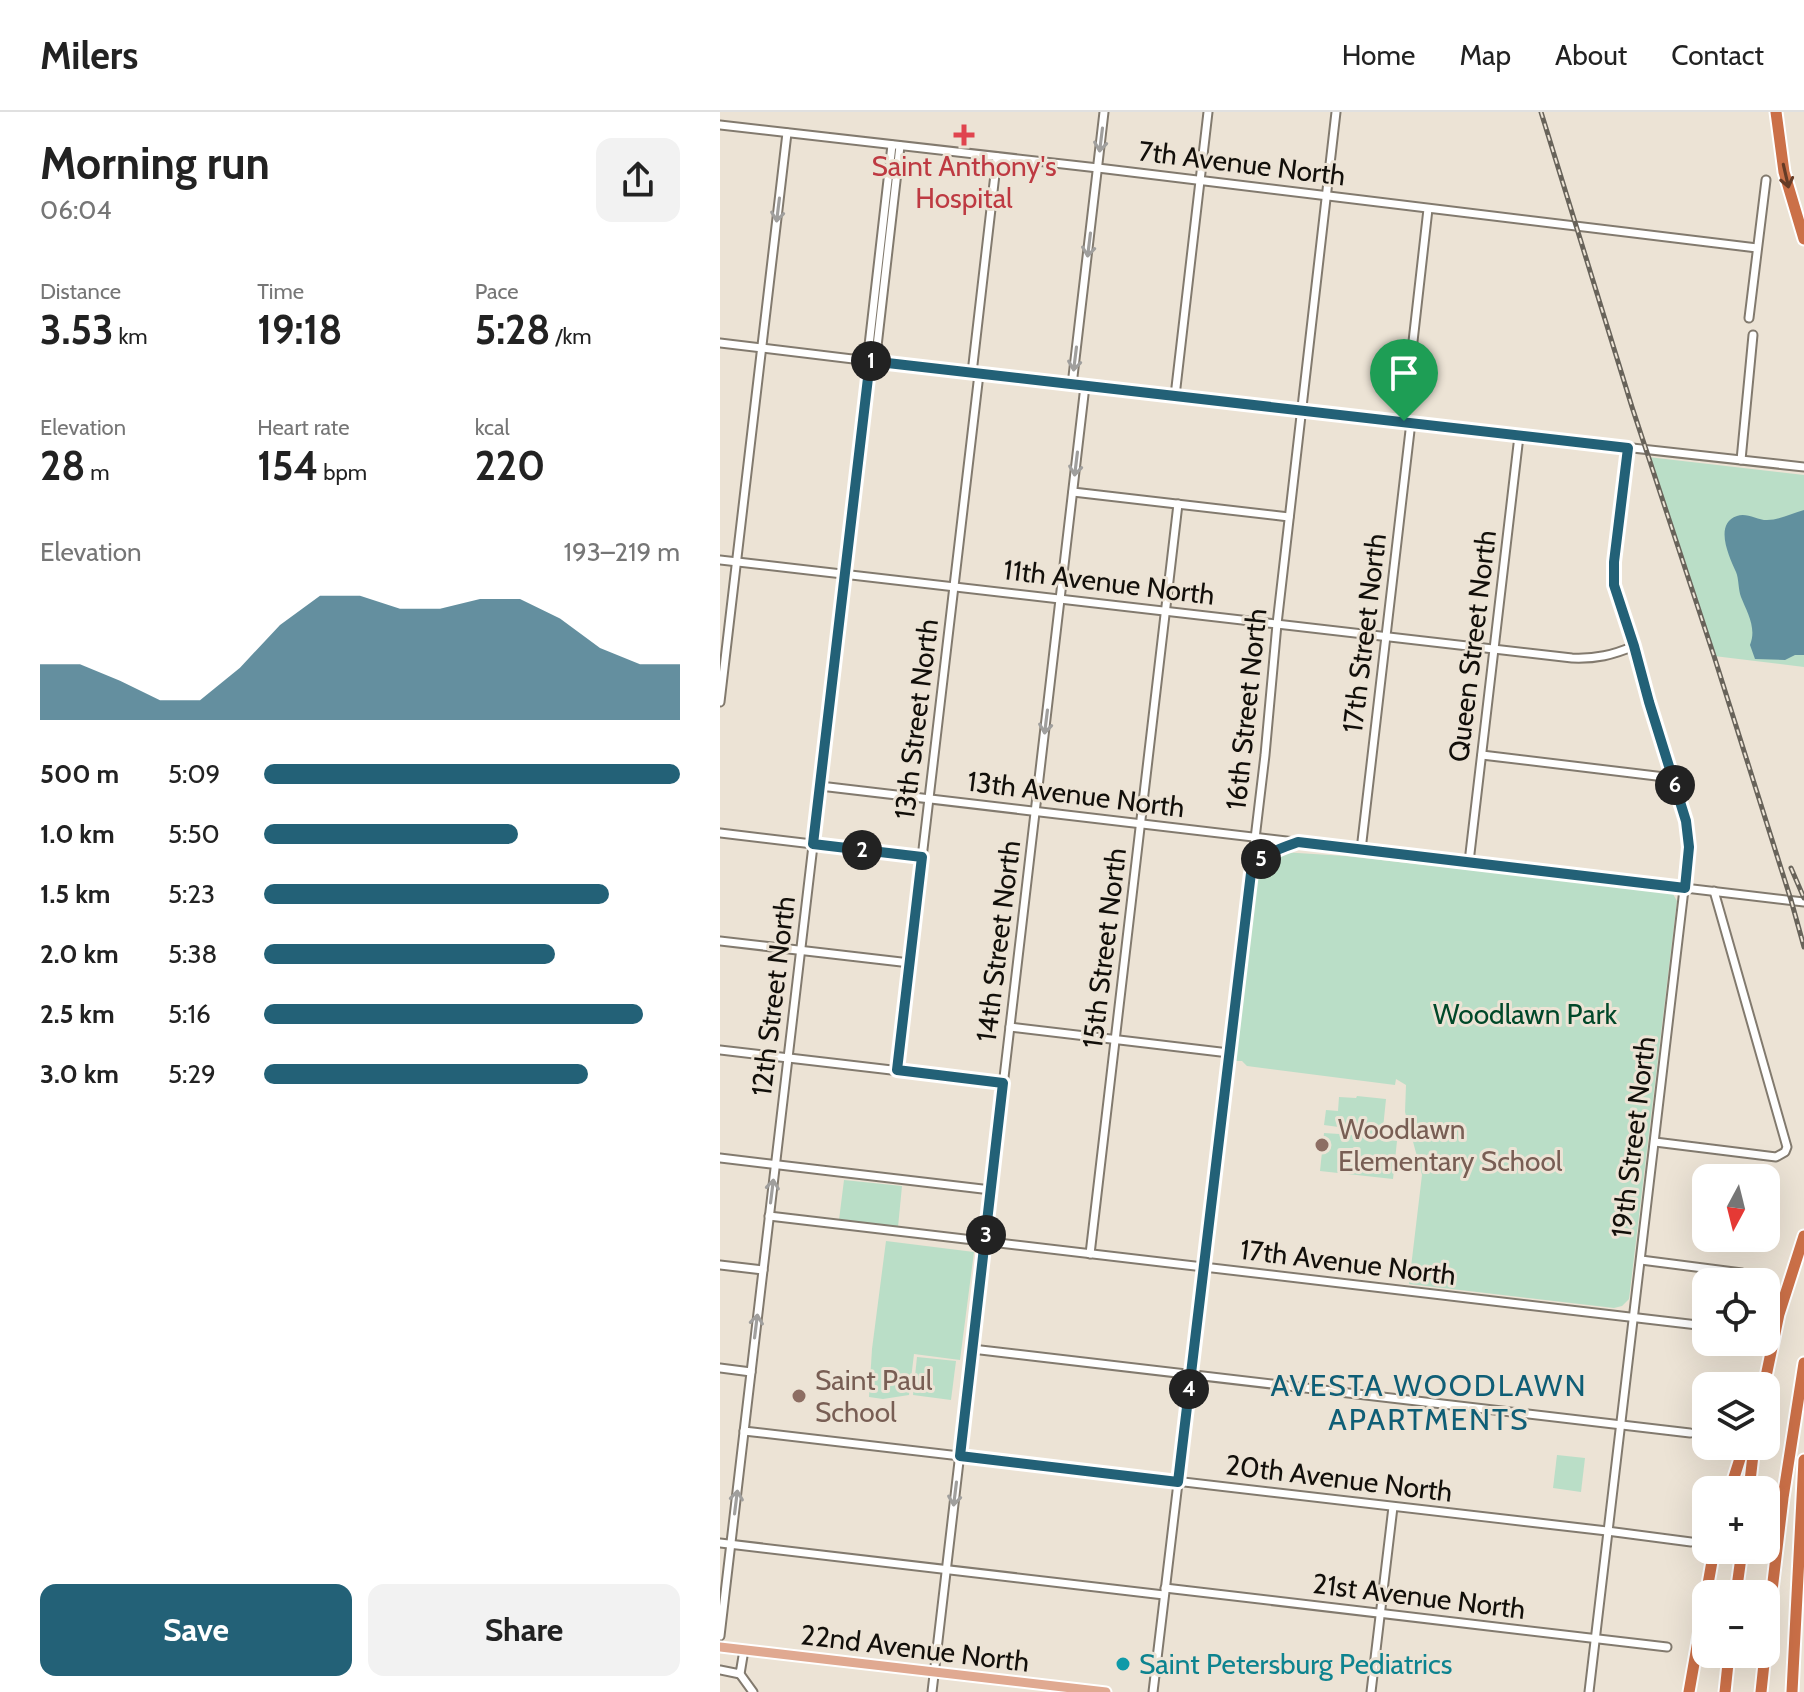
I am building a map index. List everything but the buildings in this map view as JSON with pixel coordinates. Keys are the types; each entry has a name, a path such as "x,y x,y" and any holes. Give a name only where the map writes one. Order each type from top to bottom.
{"highway":[{"path":"1776,112 1784,172 1804,239"},
{"path":"1766,1372 1782,1302 1804,1236"},
{"path":"1773,1580 1804,1363"},
{"path":"1792,1692 1804,1460"},
{"path":"1689,1692 1712,1564"},
{"path":"1725,1692 1728,1668"},
{"path":"1761,1692 1764,1668"}],"main road":[{"name":"22nd Avenue North","path":"720,1647 1106,1692"}],"street":[{"path":"1072,385 1104,112"},
{"path":"1175,396 1208,112"},
{"name":"16th Street North","path":"1153,1692 1265,755 1277,624 1336,112"},
{"name":"7th Avenue North","path":"720,125 1757,248"},
{"path":"720,702 787,133"},
{"name":"12th Street North","path":"720,1636 870,361 868,354 896,145"},
{"name":"13th Street North","path":"897,1070 954,587 997,157"},
{"path":"1749,318 1766,180"},
{"name":"17th Street North","path":"1361,850 1386,636 1428,209"},
{"path":"1741,460 1753,335"},
{"path":"720,343 1804,467"},
{"name":"14th Street North","path":"932,1692 1085,386"},
{"name":"Queen Street North","path":"1469,862 1519,436"},
{"name":"19th Street North","path":"1589,1692 1689,847 1689,834 1673,778 1614,585 1628,448"},
{"path":"1073,492 1289,517"},
{"name":"15th Street North","path":"1090,1254 1178,504"},
{"name":"11th Avenue North","path":"720,560 1589,658 1614,655 1634,646"},
{"path":"1482,755 1673,778"},
{"name":"13th Avenue North","path":"820,786 1804,902"},
{"path":"720,833 922,857"},
{"path":"1251,873 1270,852 1298,842"},
{"path":"1655,1142 1776,1157 1787,1147 1714,891"},
{"path":"720,941 910,963"},
{"path":"1010,1027 1229,1053"},
{"path":"720,1050 1003,1083"},
{"path":"720,1158 991,1190"},
{"name":"17th Avenue North","path":"769,1216 1692,1324"},
{"path":"1641,1260 1703,1268"},
{"path":"720,1265 763,1270"},
{"path":"972,1349 1690,1433"},
{"path":"720,1368 751,1372"},
{"name":"20th Avenue North","path":"744,1431 1691,1542"},
{"path":"1371,1692 1393,1507"},
{"name":"21st Avenue North","path":"720,1543 1667,1647"},
{"path":"740,1674 744,1650"},
{"path":"720,1670 740,1674 753,1692"}],"green space":[{"path":"1648,457 1804,475 1804,667 1714,656"},
{"name":"Woodlawn Park","path":"1282,852 1345,856 1673,894 1677,901 1629,1299 1622,1306 1614,1308 1409,1284 1422,1175 1405,1112 1406,1085 1396,1079 1395,1085 1247,1066 1242,1061 1234,1061 1257,878 1266,862"},
{"path":"1339,1097 1386,1099 1382,1138 1354,1136 1397,1141 1393,1179 1320,1171 1324,1133 1354,1135 1353,1129 1324,1125 1326,1110 1338,1111"},
{"path":"844,1180 902,1186 898,1227 839,1220"},
{"path":"886,1241 974,1252 960,1360 914,1354 909,1395 883,1399 869,1397"},
{"path":"917,1357 956,1361 951,1400 913,1395"},
{"path":"1557,1455 1585,1458 1581,1492 1553,1488"}],"water":[{"path":"1804,510 1804,655 1785,660 1755,659 1750,645 1750,620 1725,542 1726,526 1740,515 1772,520"}],"railway":[{"path":"1541,112 1804,947"},
{"path":"1791,868 1804,898"}],"place":[{"name":"Saint Anthony's Hospital","path":"964,135"},
{"name":"Woodlawn Elementary School","path":"1322,1145"},
{"name":"Saint Paul School","path":"799,1396"},
{"name":"Saint Petersburg Pediatrics","path":"1123,1664"}],"district":[{"name":"AVESTA WOODLAWN APARTMENTS","path":"1429,1403"}],"route":[{"path":"870,361 1404,421 1628,448 1614,585 1686,821 1689,847 1685,888 1298,842 1263,857 1251,873 1178,1482 960,1456 1003,1083 897,1070 922,857 813,844 870,361"}]}
